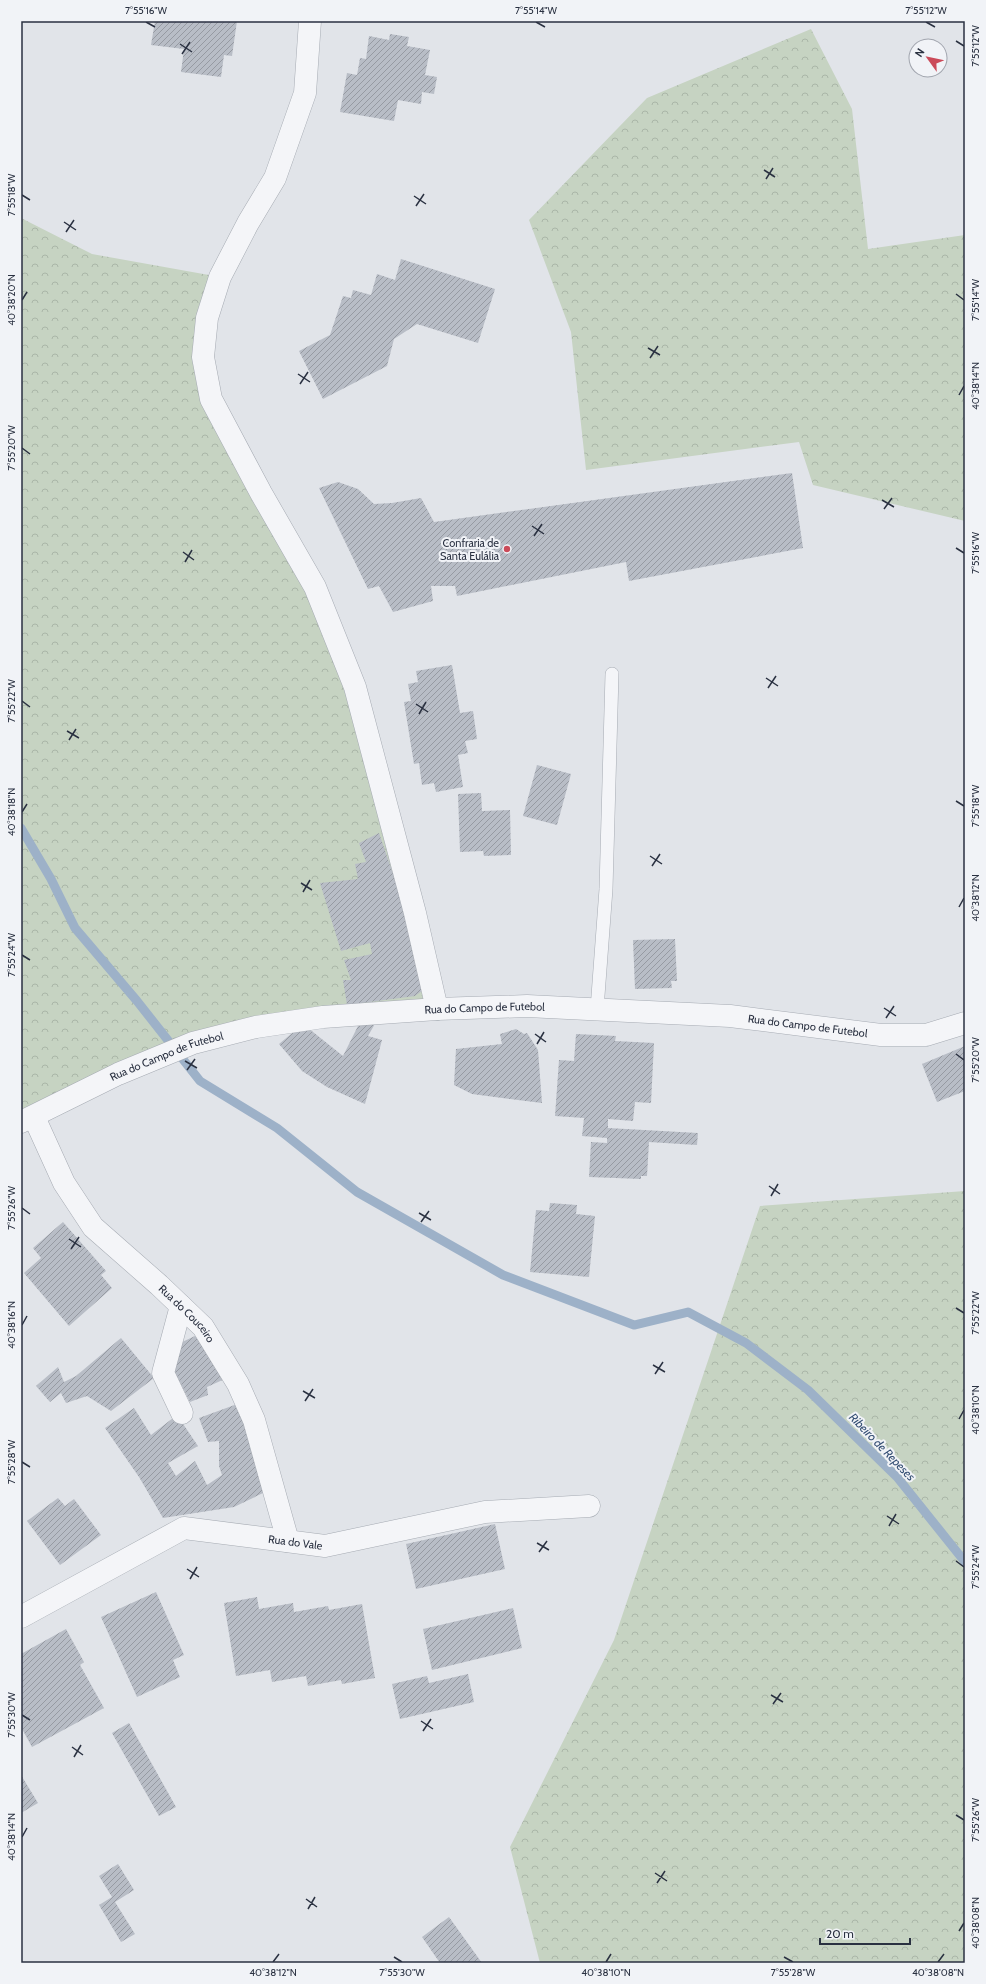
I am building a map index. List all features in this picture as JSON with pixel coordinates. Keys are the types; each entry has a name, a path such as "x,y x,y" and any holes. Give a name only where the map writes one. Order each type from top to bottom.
{"street":[{"path":"310,21 305,93 275,178 248,223 220,277 207,318 203,357 211,399 261,493 316,587 355,687 415,913 437,1009"},
{"name":"Rua do Campo de Futebol","path":"27,1119 118,1074 193,1043 256,1026 323,1017 437,1009 527,1006 730,1016 881,1035 926,1035 965,1023"},
{"name":"Rua do Couceiro","path":"27,1119 64,1183 93,1227 204,1327 238,1384 254,1420 288,1541"},
{"path":"181,1306 163,1373 182,1413"},
{"name":"Rua do Vale","path":"21,1617 184,1528 325,1546 485,1512 589,1506"}],"lane":[{"path":"597,1009 606,890 612,674"}],"green space":[{"path":"811,29 852,109 868,249 965,235 965,521 813,485 799,442 586,470 571,332 529,220 647,98"},
{"path":"21,218 92,254 220,277 211,399 315,587 437,1009 256,1027 21,1119"},
{"path":"965,1191 965,1963 540,1963 510,1847 614,1640 760,1206"}],"building":[{"path":"155,21 237,21 232,56 224,55 221,77 181,72 184,49 151,45"},
{"path":"390,34 409,37 407,46 430,50 425,75 437,77 434,94 422,92 421,104 398,100 394,121 340,112 347,73 357,75 360,58 366,59 369,36 389,40"},
{"path":"401,259 495,289 478,343 417,324 394,339 387,366 323,399 299,351 330,335 343,296 351,298 353,290 371,295 377,274 395,280"},
{"path":"792,473 803,548 629,581 626,562 457,596 455,586 431,586 433,601 393,612 379,586 368,589 319,488 338,482 358,489 374,504 392,503 421,498 434,522"},
{"path":"452,665 460,713 473,711 477,739 465,741 468,753 458,755 463,787 436,792 434,783 422,785 419,763 414,764 404,702 411,701 408,684 418,682 416,671"},
{"path":"537,765 571,774 557,825 523,816"},
{"path":"481,793 482,811 510,810 511,855 484,856 483,851 460,852 458,794"},
{"path":"379,833 403,903 422,991 415,996 347,1005 343,980 351,980 344,960 372,954 370,943 341,951 320,883 358,879 355,864 366,862 359,843"},
{"path":"675,939 677,981 671,981 672,988 635,989 633,940"},
{"path":"361,1020 376,1022 368,1036 382,1040 365,1104 327,1087 302,1071 279,1044 303,1024 343,1056"},
{"path":"516,1029 524,1034 527,1033 538,1050 542,1103 472,1094 454,1085 456,1049 502,1044 500,1034"},
{"path":"576,1034 616,1036 615,1041 654,1043 651,1103 635,1102 633,1121 608,1119 608,1128 698,1133 697,1145 649,1142 647,1176 641,1176 641,1179 589,1177 591,1142 607,1143 607,1138 582,1136 584,1118 555,1116 559,1060 574,1061"},
{"path":"965,1046 965,1091 937,1102 922,1064"},
{"path":"550,1203 577,1205 576,1214 595,1216 589,1277 530,1272 536,1210 549,1211"},
{"path":"63,1222 106,1271 101,1275 112,1288 69,1326 24,1273 41,1258 33,1248"},
{"path":"195,1336 227,1378 207,1387 208,1395 190,1402 174,1370 180,1343"},
{"path":"121,1338 154,1378 111,1411 87,1396 66,1403 61,1393 50,1402 36,1386 58,1367 64,1382 76,1376"},
{"path":"240,1403 263,1493 234,1507 163,1518 139,1477 105,1428 134,1408 151,1435 177,1415 198,1446 168,1463 176,1476 195,1461 207,1485 222,1475 219,1466 219,1441 208,1442 199,1418"},
{"path":"58,1498 65,1506 74,1499 101,1535 60,1565 27,1521"},
{"path":"495,1524 505,1569 416,1589 406,1544"},
{"path":"156,1592 184,1655 173,1660 180,1677 137,1697 101,1617"},
{"path":"257,1597 259,1609 293,1603 294,1612 328,1606 329,1610 362,1604 375,1678 342,1684 341,1680 308,1686 306,1676 272,1682 270,1670 236,1676 224,1603"},
{"path":"513,1608 522,1648 432,1670 423,1629"},
{"path":"66,1629 84,1662 80,1665 104,1708 32,1747 21,1727 21,1654"},
{"path":"468,1674 474,1702 400,1719 392,1684 427,1676 429,1683"},
{"path":"129,1723 176,1807 159,1816 112,1733"},
{"path":"21,1775 38,1803 21,1813"},
{"path":"118,1864 134,1890 115,1902 135,1934 121,1942 99,1905 112,1897 99,1876"},
{"path":"449,1917 482,1963 440,1963 422,1937"}],"waterway":[{"name":"Ribeiro de Repeses","path":"21,828 51,879 75,928 137,1001 200,1081 277,1128 357,1192 503,1275 634,1325 688,1312 746,1343 808,1390 897,1477 965,1562"}],"place":[{"name":"Confraria de Santa Eulália","path":"507,549"}]}
